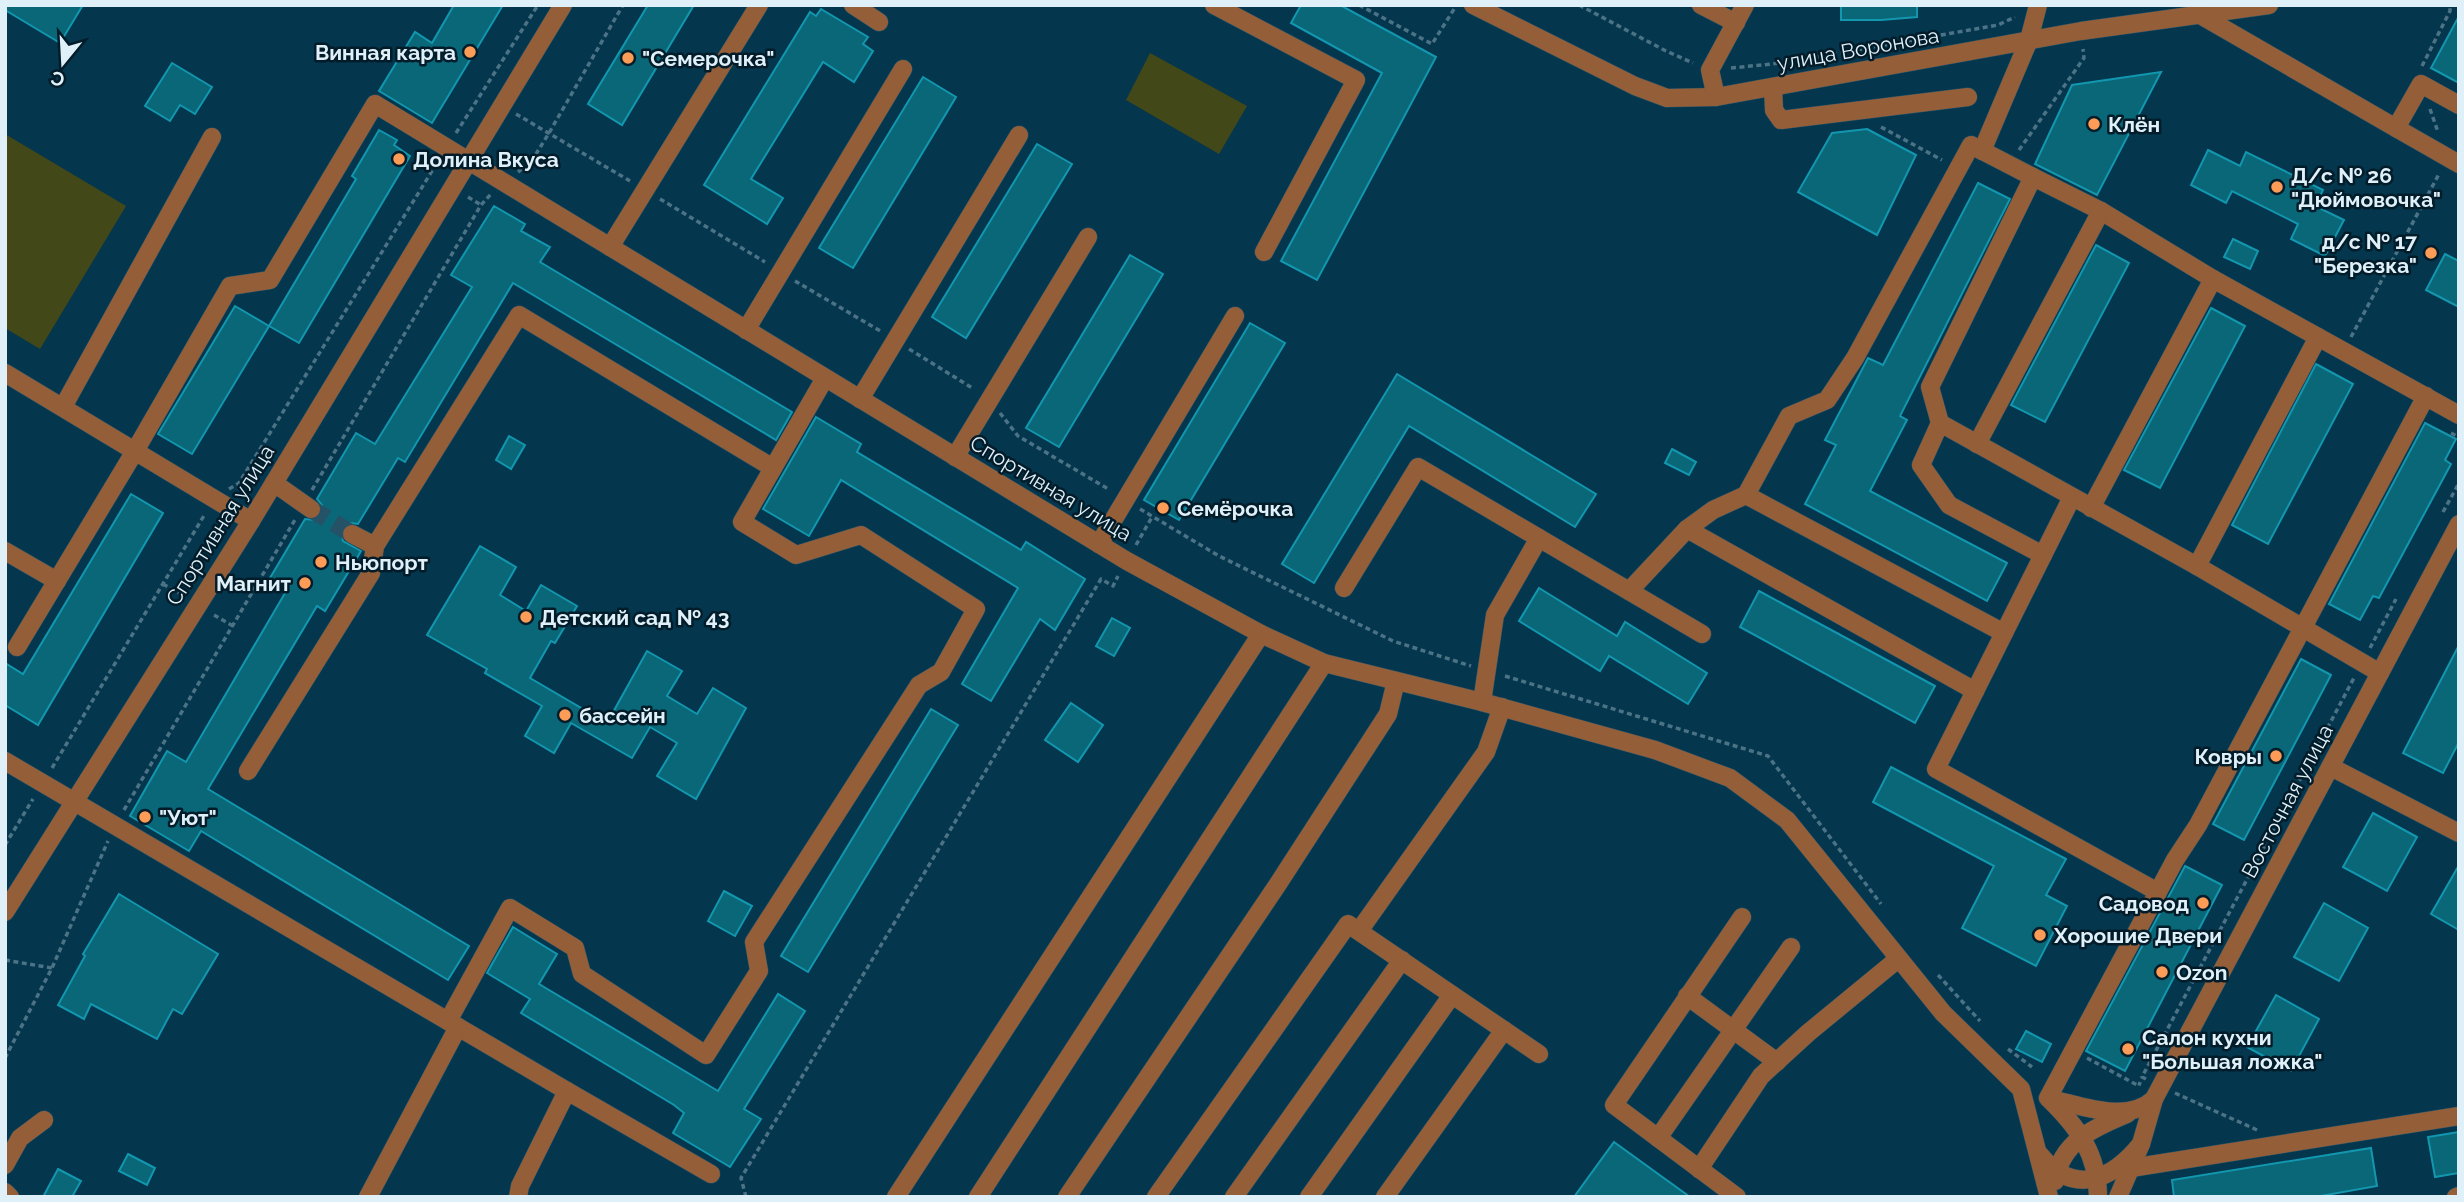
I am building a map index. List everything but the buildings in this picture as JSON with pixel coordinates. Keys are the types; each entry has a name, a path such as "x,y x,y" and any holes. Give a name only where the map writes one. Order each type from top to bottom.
{"street":[{"name":"Спортивная улица","path":"5,912 274,483 563,5"},
{"path":"610,247 759,5"},
{"path":"853,5 879,22"},
{"path":"1214,5 1239,11 1356,80 1264,252"},
{"name":"улица Воронова","path":"1473,5 1635,86 1667,98 1716,97 2081,31 2269,5"},
{"path":"1701,5 1736,23"},
{"path":"1716,97 1710,70 1745,5"},
{"path":"1982,151 2029,40 2037,7"},
{"path":"2202,16 2453,161"},
{"path":"746,330 903,69"},
{"path":"2396,128 2421,84 2459,105"},
{"path":"1773,88 1774,110 1781,120 1968,97"},
{"path":"17,647 230,286 270,280 375,104 469,161"},
{"path":"860,399 1019,135"},
{"path":"63,407 212,137"},
{"path":"1629,591 1687,529 1713,510 1746,495 1789,416 1827,400 1848,369 1971,145 2101,211 2213,279 2459,415"},
{"name":"Спортивная улица","path":"469,161 1127,561 1261,634 1324,663 1502,707 1655,750 1730,778 1787,820 1898,959"},
{"path":"2033,177 1930,387 1940,423 1921,465 1949,505 2043,555"},
{"path":"1977,444 2101,211"},
{"path":"955,457 1088,237"},
{"path":"2091,508 2213,279"},
{"path":"248,771 371,573 375,547 519,315 773,468"},
{"path":"1099,544 1235,316"},
{"path":"2197,566 2318,337"},
{"path":"5,373 251,520"},
{"path":"368,1197 510,908 575,948 582,974 706,1055 759,971 754,942 919,685 942,672 976,609 861,535 796,555 742,522 825,378"},
{"path":"2048,1098 2175,860 2198,825 2426,396"},
{"path":"1940,423 2197,566 2380,673"},
{"path":"1344,589 1418,467 1702,634"},
{"path":"274,483 311,509"},
{"path":"1746,495 2004,633"},
{"path":"2072,497 1936,769 2158,892"},
{"name":"Восточная улица","path":"2118,1197 2141,1144 2154,1099 2459,524"},
{"path":"1687,529 1975,691"},
{"path":"352,534 375,547"},
{"path":"1482,702 1495,615 1539,538"},
{"path":"5,551 57,581"},
{"path":"896,1197 1261,634"},
{"path":"978,1197 1324,663"},
{"path":"1067,1197 1278,884 1388,714 1396,681"},
{"path":"1359,931 1486,752 1502,707"},
{"path":"5,761 711,1174"},
{"path":"2331,767 2459,832"},
{"path":"1737,1197 1614,1105 1742,917"},
{"path":"1156,1197 1349,924 1539,1054"},
{"path":"1658,1138 1791,947"},
{"path":"1699,1169 1761,1076 1808,1033 1898,959 1943,1013 2021,1089 2048,1098 2104,1110 2130,1112"},
{"path":"1234,1197 1402,960"},
{"path":"1309,1197 1452,995"},
{"path":"1687,996 1777,1062"},
{"path":"1385,1197 1504,1030"},
{"path":"2021,1089 2051,1197"},
{"path":"517,1197 567,1091"},
{"path":"2048,1098 2081,1136 2094,1158 2098,1197"},
{"path":"2051,1197 2065,1151 2081,1136 2101,1124 2147,1106 2154,1099"},
{"path":"2131,1168 2459,1116"},
{"path":"5,1165 20,1138 44,1120"},
{"path":"2038,1152 2049,1166 2057,1171 2071,1178 2085,1180 2098,1178 2126,1164 2141,1144"},
{"path":"5,1192 10,1197"}],"path":[{"path":"5,845 214,498 239,483 446,147 538,5"},
{"path":"1359,5 1432,44 1456,5"},
{"path":"1579,5 1666,51 1710,70 1782,63 1997,25 2037,7"},
{"path":"2344,351 2453,161 2418,74 2450,11 2450,5"},
{"path":"2010,165 2084,58 2081,31"},
{"path":"549,134 990,399 1018,436 1219,556 1393,641 1768,756 1886,911"},
{"path":"2448,431 2459,437"},
{"path":"746,1197 741,1178 1101,579 1113,586 1152,517"},
{"path":"5,960 52,968"},
{"path":"1938,974 1982,1024"},
{"path":"2000,1043 2032,1067"}],"green space":[{"path":"1150,53 1247,106 1219,154 1126,100"},
{"path":"5,134 126,206 40,349 5,328"}],"tunnel":[{"path":"311,509 352,534"}],"place":[{"name":"Винная карта","path":"470,52"},
{"name":"\"Семерочка\"","path":"628,58"},
{"name":"Клён","path":"2094,124"},
{"name":"Долина Вкуса","path":"399,159"},
{"name":"Д/с № 26 \"Дюймовочка\"","path":"2277,187"},
{"name":"д/с № 17 \"Березка\"","path":"2431,253"},
{"name":"Семёрочка","path":"1163,508"},
{"name":"Ньюпорт","path":"321,562"},
{"name":"Магнит","path":"305,583"},
{"name":"Детский сад № 43","path":"526,617"},
{"name":"бассейн","path":"565,715"},
{"name":"Ковры","path":"2276,756"},
{"name":"\"Уют\"","path":"145,817"},
{"name":"Садовод","path":"2203,903"},
{"name":"Хорошие Двери","path":"2040,935"},
{"name":"Ozon","path":"2162,972"},
{"name":"Салон кухни \"Большая ложка\"","path":"2128,1049"}]}
